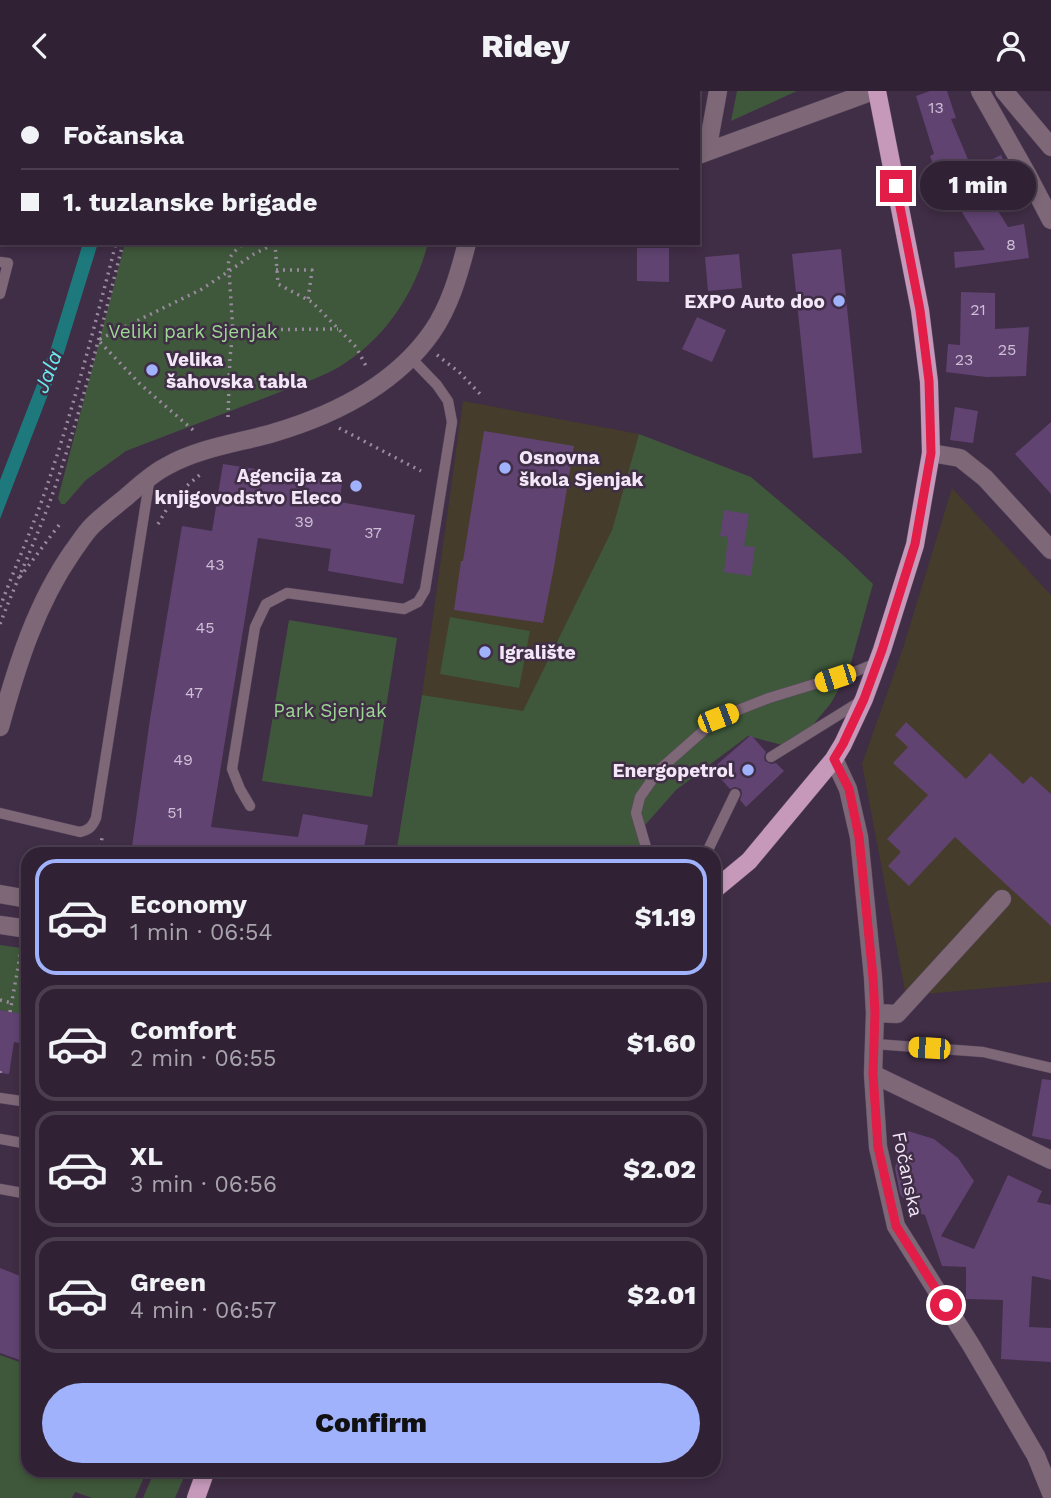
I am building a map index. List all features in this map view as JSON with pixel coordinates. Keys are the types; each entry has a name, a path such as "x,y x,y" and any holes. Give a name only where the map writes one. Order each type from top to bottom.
{"main road":[{"path":"721,884 749,861 834,759 843,744 878,662 915,544 931,453 929,381 920,310 875,91"},
{"path":"195,1498 202,1477"}],"street":[{"path":"702,153 718,91"},
{"path":"702,153 875,91"},
{"path":"980,91 1051,220"},
{"path":"1004,91 1051,147"},
{"path":"0,727 29,633 59,572 91,527 167,465 200,452 326,415 396,372 432,331 448,302 466,245"},
{"path":"931,453 960,458 985,478 1051,550"},
{"name":"Fočanska","path":"834,759 849,789 859,837 873,977 873,1074 878,1147 896,1226 971,1345 1036,1456 1051,1493"},
{"path":"0,894 21,898"},
{"path":"875,1013 897,1014 1002,899"},
{"path":"0,925 21,933"},
{"path":"873,1074 1051,1160"}],"lane":[{"path":"0,262 8,263 0,293"},
{"path":"250,806 232,769 255,627 265,604 287,593 404,609 418,602 425,590 452,422 448,401 411,358"},
{"path":"0,813 80,831 88,831 93,826 150,477"},
{"path":"646,847 636,813 640,797 659,770 718,718 878,662"},
{"path":"771,757 864,699"},
{"path":"709,847 734,794"},
{"path":"875,1044 983,1052 1051,1068"},
{"path":"0,1098 21,1101"},
{"path":"0,1139 21,1143"},
{"path":"0,1189 21,1193"}],"path":[{"path":"0,607 46,490 70,415 115,245"},
{"path":"0,624 53,493 77,419 123,245"},
{"path":"228,417 232,330 227,263 242,245"},
{"path":"99,340 202,289 271,245"},
{"path":"275,245 278,284 312,302 356,347 366,366"},
{"path":"276,270 312,270 308,300"},
{"path":"232,330 338,328"},
{"path":"99,340 140,384 193,430"},
{"path":"439,347 434,353 482,396"},
{"path":"338,428 421,471"},
{"path":"158,525 174,497 198,475 209,469"},
{"path":"17,582 62,521"},
{"path":"100,847 104,827"},
{"path":"10,1012 21,956"},
{"path":"0,1000 12,1003"}],"shaded area":[{"path":"463,401 639,434 612,530 523,712 422,695"},
{"path":"952,488 1051,595 1051,982 906,996 862,764 903,648"}],"green space":[{"path":"737,91 797,91 731,121"},
{"name":"Veliki park Sjenjak","path":"124,245 427,245 415,280 396,314 355,356 314,379 126,451 86,480 65,504 61,504 58,498"},
{"path":"639,434 751,477 873,584 849,670 831,703 794,748 748,736 676,790 639,832 642,847 397,847 422,695 523,711 612,530"},
{"name":"Igralište","path":"450,617 530,631 519,688 440,674"},
{"name":"Park Sjenjak","path":"289,620 397,638 372,797 262,781"},
{"path":"0,945 21,948 19,1014 0,1010"},
{"path":"0,1355 21,1362 21,1477 144,1477 135,1498 92,1498 75,1492 72,1498 0,1498"},
{"path":"152,1477 184,1477 175,1498 143,1498"}],"water":[{"name":"Jala","path":"82,245 97,245 64,353 0,519 0,480 51,348"}],"building":[{"path":"930,91 947,91 956,118 951,119 972,169 1001,155 1013,180 987,193 1008,227 1024,224 1029,258 955,268 954,252 985,250 943,181 940,182 930,156 934,154 916,96"},
{"path":"637,248 669,248 669,282 637,281"},
{"path":"841,249 862,453 813,458 792,254"},
{"path":"739,254 742,288 708,291 705,257"},
{"path":"961,292 995,293 995,329 1029,327 1026,376 986,377 946,372 948,344 960,345"},
{"path":"697,317 726,330 712,362 682,349"},
{"path":"955,407 978,411 973,443 950,440"},
{"path":"1051,422 1051,494 1015,454"},
{"path":"484,431 574,446 543,623 454,610"},
{"path":"223,464 342,482 340,502 415,515 403,584 328,571 331,549 258,538 211,827 298,837 303,814 368,825 364,847 132,847 182,526 212,531"},
{"path":"724,510 749,514 744,546 755,547 751,576 724,572 728,537 720,536"},
{"path":"906,722 966,779 990,753 1023,784 1031,776 1051,794 1051,926 955,837 909,886 888,866 901,852 887,839 928,795 893,763 908,747 895,735"},
{"name":"Energopetrol","path":"751,735 766,752 765,761 776,763 784,771 746,807 740,800 741,789 730,789 712,769"},
{"path":"0,1010 21,1014 21,1044 14,1042 9,1074 0,1073"},
{"path":"1042,1079 1051,1080 1051,1140 1032,1136"},
{"path":"908,1131 934,1139 958,1158 974,1181 941,1236 974,1249 1008,1175 1042,1191 1037,1202 1051,1205 1051,1280 1032,1276 1029,1327 1051,1328 1051,1362 1001,1359 1003,1300 966,1299 966,1267 942,1266 925,1215 915,1212 900,1194 895,1169"},
{"path":"0,1268 21,1276 21,1360 0,1353"}],"place":[{"name":"EXPO Auto doo","path":"839,301"},
{"name":"Velika šahovska tabla","path":"152,370"},
{"name":"Osnovna škola Sjenjak","path":"505,468"},
{"name":"Agencija za knjigovodstvo Eleco","path":"356,486"},
{"name":"Igralište","path":"485,652"},
{"name":"Energopetrol","path":"748,770"}],"route":[{"path":"896,186 920,310 929,381 931,453 915,544 882,650 864,699 834,759 849,789 859,837 873,977 873,1074 878,1147 896,1226 946,1305"}]}
